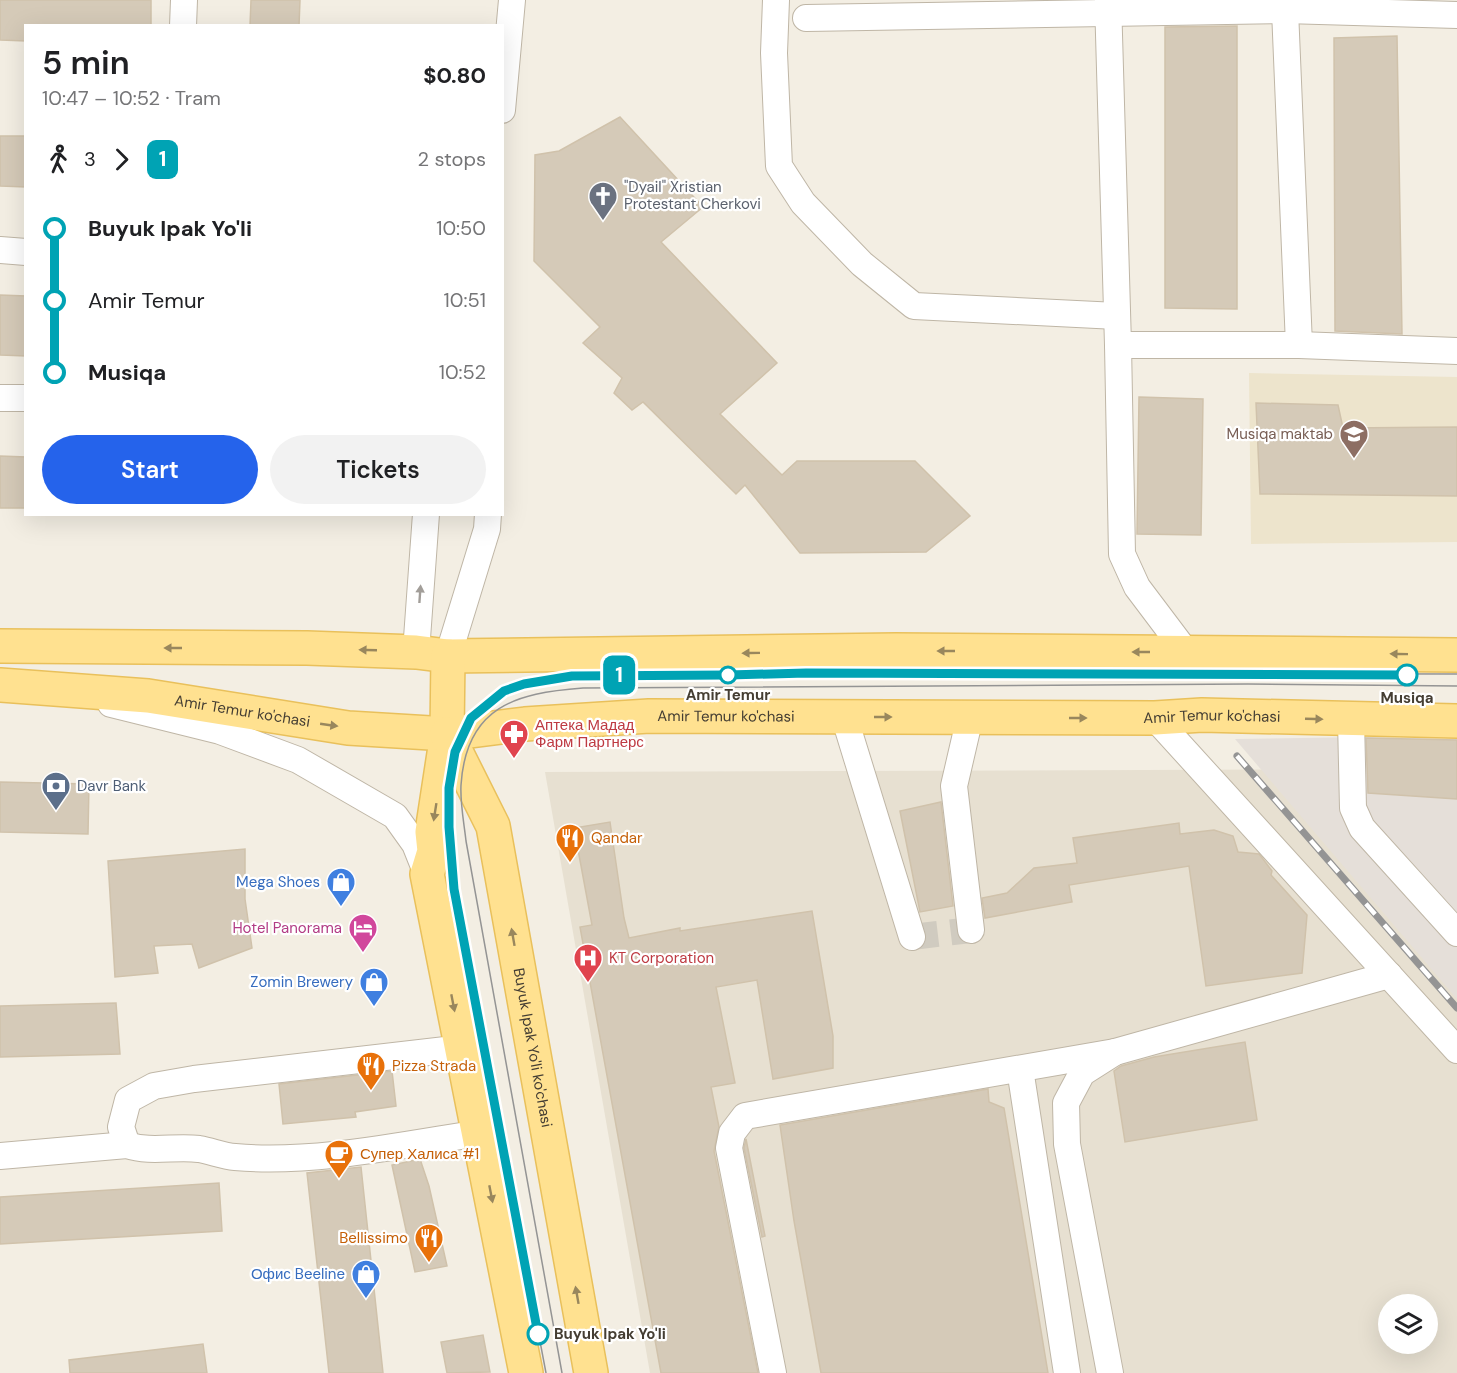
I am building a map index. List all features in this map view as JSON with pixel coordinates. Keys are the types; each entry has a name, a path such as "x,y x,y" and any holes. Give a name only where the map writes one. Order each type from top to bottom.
{"main road":[{"path":"0,646 307,648 416,652 447,656 896,650 1457,655"},
{"name":"Buyuk Ipak Yo'li ko'chasi","path":"447,656 447,734 432,832 434,851 427,874 526,1373"},
{"name":"Amir Temur ko'chasi","path":"0,685 148,696 348,728 447,734 525,724 649,716 1155,718 1202,715 1457,721"},
{"name":"Buyuk Ipak Yo'li ko'chasi","path":"447,734 493,826 591,1373"}],"street":[{"path":"183,24 184,0"},
{"path":"504,88 512,0"},
{"path":"776,0 774,53 779,166 803,203 862,264 914,306 1117,316"},
{"path":"1108,7 1122,554 1137,587 1186,652"},
{"path":"806,18 1108,7 1457,15"},
{"path":"1286,10 1299,345"},
{"path":"0,250 24,252"},
{"path":"1118,345 1299,345 1457,351"},
{"path":"0,398 24,398"},
{"path":"416,652 426,516"},
{"path":"447,656 487,529 488,516"},
{"path":"0,699 99,701 220,731 298,759 395,816 415,844 427,874"},
{"path":"844,716 912,937"},
{"path":"970,717 954,786 972,930"},
{"path":"1155,718 1457,1050"},
{"path":"1351,720 1353,808 1362,828 1457,933"},
{"path":"773,1373 729,1148 732,1133 745,1116 1115,1052 1389,975"},
{"path":"127,1145 121,1127 128,1100 154,1086 296,1066 463,1048"},
{"path":"1110,1373 1067,1144 1066,1103 1082,1072 1115,1052"},
{"path":"1020,1069 1067,1373"},
{"path":"0,1156 127,1145 142,1150 198,1149 233,1157 295,1157 370,1150 479,1133"}],"shaded area":[{"name":"Musiqa maktab","path":"1249,373 1457,377 1457,542 1251,544"},
{"path":"1362,737 1457,739 1457,999 1235,739"},
{"path":"1457,769 1457,1373 650,1373 545,772"}],"building":[{"path":"0,0 151,0 151,24 24,24 24,41 0,40"},
{"path":"251,0 300,0 299,24 250,24"},
{"path":"1237,26 1237,309 1165,308 1165,27"},
{"path":"1397,36 1402,334 1335,331 1334,38"},
{"path":"620,117 703,207 661,242 777,363 720,414 782,475 797,461 915,461 970,516 926,552 800,553 745,485 736,494 643,402 632,410 614,393 622,378 583,343 600,327 534,261 535,155 559,151"},
{"path":"0,136 24,136 24,187 0,186"},
{"path":"0,295 24,296 24,356 0,355"},
{"path":"1139,397 1203,399 1201,535 1137,534"},
{"path":"1256,403 1338,405 1343,428 1457,427 1457,496 1260,494"},
{"path":"0,456 24,457 24,508 0,508"},
{"path":"1366,738 1457,740 1457,799 1368,793"},
{"path":"0,782 89,784 88,834 0,832"},
{"path":"941,802 953,906 920,912 900,811"},
{"path":"610,822 629,938 680,928 680,931 812,911 833,1036 833,1068 773,1079 757,980 716,987 735,1083 711,1087 719,1127 714,1151 758,1373 661,1373 580,927 592,925 574,828"},
{"path":"1179,823 1180,834 1214,830 1233,836 1238,852 1259,854 1272,871 1271,875 1307,915 1302,973 1206,986 1189,866 1069,885 1072,902 985,918 982,898 1007,893 1034,868 1077,863 1073,838"},
{"path":"245,849 245,899 252,948 199,968 192,944 154,946 158,973 115,977 108,861"},
{"path":"116,1003 120,1054 0,1057 0,1006"},
{"path":"1245,1042 1257,1120 1125,1142 1114,1071 1121,1066 1154,1057"},
{"path":"392,1071 396,1106 355,1112 356,1117 283,1124 279,1084"},
{"path":"988,1089 989,1102 1004,1108 1048,1373 821,1373 794,1221 780,1125"},
{"path":"746,1139 765,1236 762,1237 744,1148"},
{"path":"420,1159 429,1186 447,1266 415,1272 392,1165"},
{"path":"361,1167 383,1373 329,1373 307,1173"},
{"path":"219,1183 222,1231 0,1244 0,1197"},
{"path":"483,1335 490,1372 447,1373 441,1342"},
{"path":"203,1344 207,1373 70,1373 69,1360"}],"tunnel":[{"path":"912,937 971,930"}],"tram line":[{"path":"546,1373 454,889 449,827 449,788 455,752 471,718 504,691 524,684 572,676 806,673 1457,674"},
{"name":"1","path":"538,1334 454,889 449,827 449,788 455,752 471,718 504,691 524,684 572,676 806,673 1407,675"},
{"path":"562,1373 466,841 462,806 461,785 465,759 473,738 484,721 498,709 536,694 583,688 1248,684 1457,686"}],"railway":[{"path":"1237,756 1457,1008"}],"place":[{"name":"\"Dyail\" Xristian Protestant Cherkovi","path":"603,222"},
{"name":"Musiqa maktab","path":"1354,460"},
{"name":"Amir Temur","path":"728,675"},
{"name":"Musiqa","path":"1407,675"},
{"name":"Аптека Мадад Фарм Партнерс","path":"514,760"},
{"name":"Davr Bank","path":"56,812"},
{"name":"Qandar","path":"570,864"},
{"name":"Mega Shoes","path":"341,908"},
{"name":"Hotel Panorama","path":"363,954"},
{"name":"KT Corporation","path":"588,984"},
{"name":"Zomin Brewery","path":"374,1008"},
{"name":"Pizza Strada","path":"371,1092"},
{"name":"Супер Халиса #1","path":"339,1180"},
{"name":"Bellissimo","path":"429,1264"},
{"name":"Офис Beeline","path":"366,1300"},
{"name":"Buyuk Ipak Yo'li","path":"538,1334"}]}
